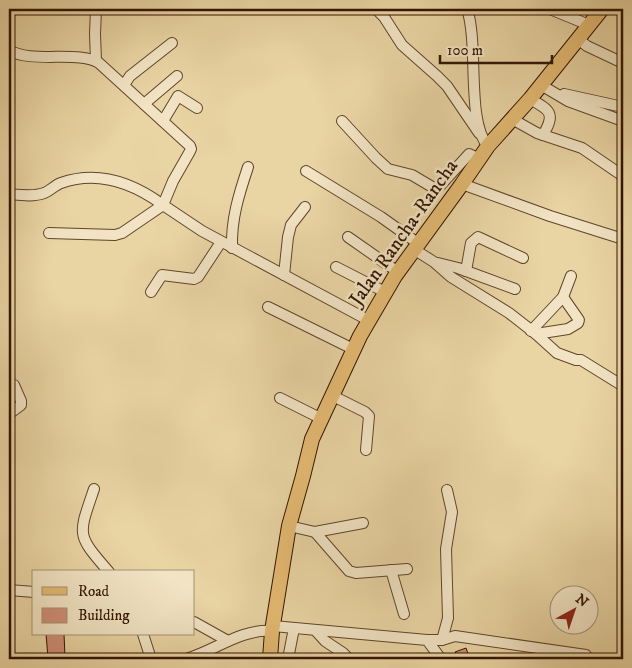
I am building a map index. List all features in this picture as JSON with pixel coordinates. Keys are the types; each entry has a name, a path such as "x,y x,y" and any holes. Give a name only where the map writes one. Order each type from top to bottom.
{"main road":[{"name":"Jalan Rancha-Rancha","path":"270,659 289,526 312,439 353,349 368,320 398,272 488,146 530,99 547,88 578,39 602,9"}],"street":[{"path":"96,9 94,34 96,61"},
{"path":"376,9 384,17 402,45 447,86 488,146"},
{"path":"467,9 471,21 473,39 474,82 480,133"},
{"path":"550,9 589,25"},
{"path":"578,39 587,46 623,63"},
{"path":"124,84 130,76 172,43"},
{"path":"9,50 19,55 96,61 186,141 191,149 173,181 163,205 122,233 49,233"},
{"path":"144,104 177,76"},
{"path":"547,88 623,107"},
{"path":"547,88 568,101 623,121"},
{"path":"163,121 178,96 197,108"},
{"path":"530,99 545,108 551,118 544,135"},
{"path":"512,118 544,135 582,148 623,176"},
{"path":"342,121 388,169 412,175 434,188 439,187 469,154 480,159"},
{"path":"232,248 234,214 248,167"},
{"path":"306,171 381,216 451,277 495,304 534,332 557,353 581,360 623,386"},
{"path":"9,194 45,193 59,184 77,179 116,180 133,186 147,194 221,242 368,320"},
{"path":"462,184 623,240"},
{"path":"284,275 291,225 304,207"},
{"path":"348,237 398,272"},
{"path":"466,271 471,243 478,237 524,258"},
{"path":"151,292 162,275 194,279 221,242"},
{"path":"434,262 458,268 515,289"},
{"path":"336,267 385,292"},
{"path":"534,332 563,297 571,276"},
{"path":"534,332 568,329 578,323 579,320 563,297"},
{"path":"268,307 353,349"},
{"path":"9,411 13,411 21,405 14,385"},
{"path":"331,395 365,412 369,416 366,450"},
{"path":"280,398 320,418"},
{"path":"94,489 84,518 82,533 88,548 107,570"},
{"path":"442,640 448,618 446,548 452,512 447,490"},
{"path":"289,526 315,532 363,523"},
{"path":"315,532 349,571 356,573 407,569"},
{"path":"391,570 404,614"},
{"path":"11,591 32,592"},
{"path":"195,623 228,642"},
{"path":"192,658 242,634 253,631 294,628 428,640 442,640 456,636 586,655"},
{"path":"288,659 294,628"},
{"path":"314,630 349,659"},
{"path":"144,636 151,659"},
{"path":"428,640 441,659"}],"building":[{"path":"46,636 64,636 65,657 48,658"},
{"path":"466,648 470,659 458,659 455,652"}]}
